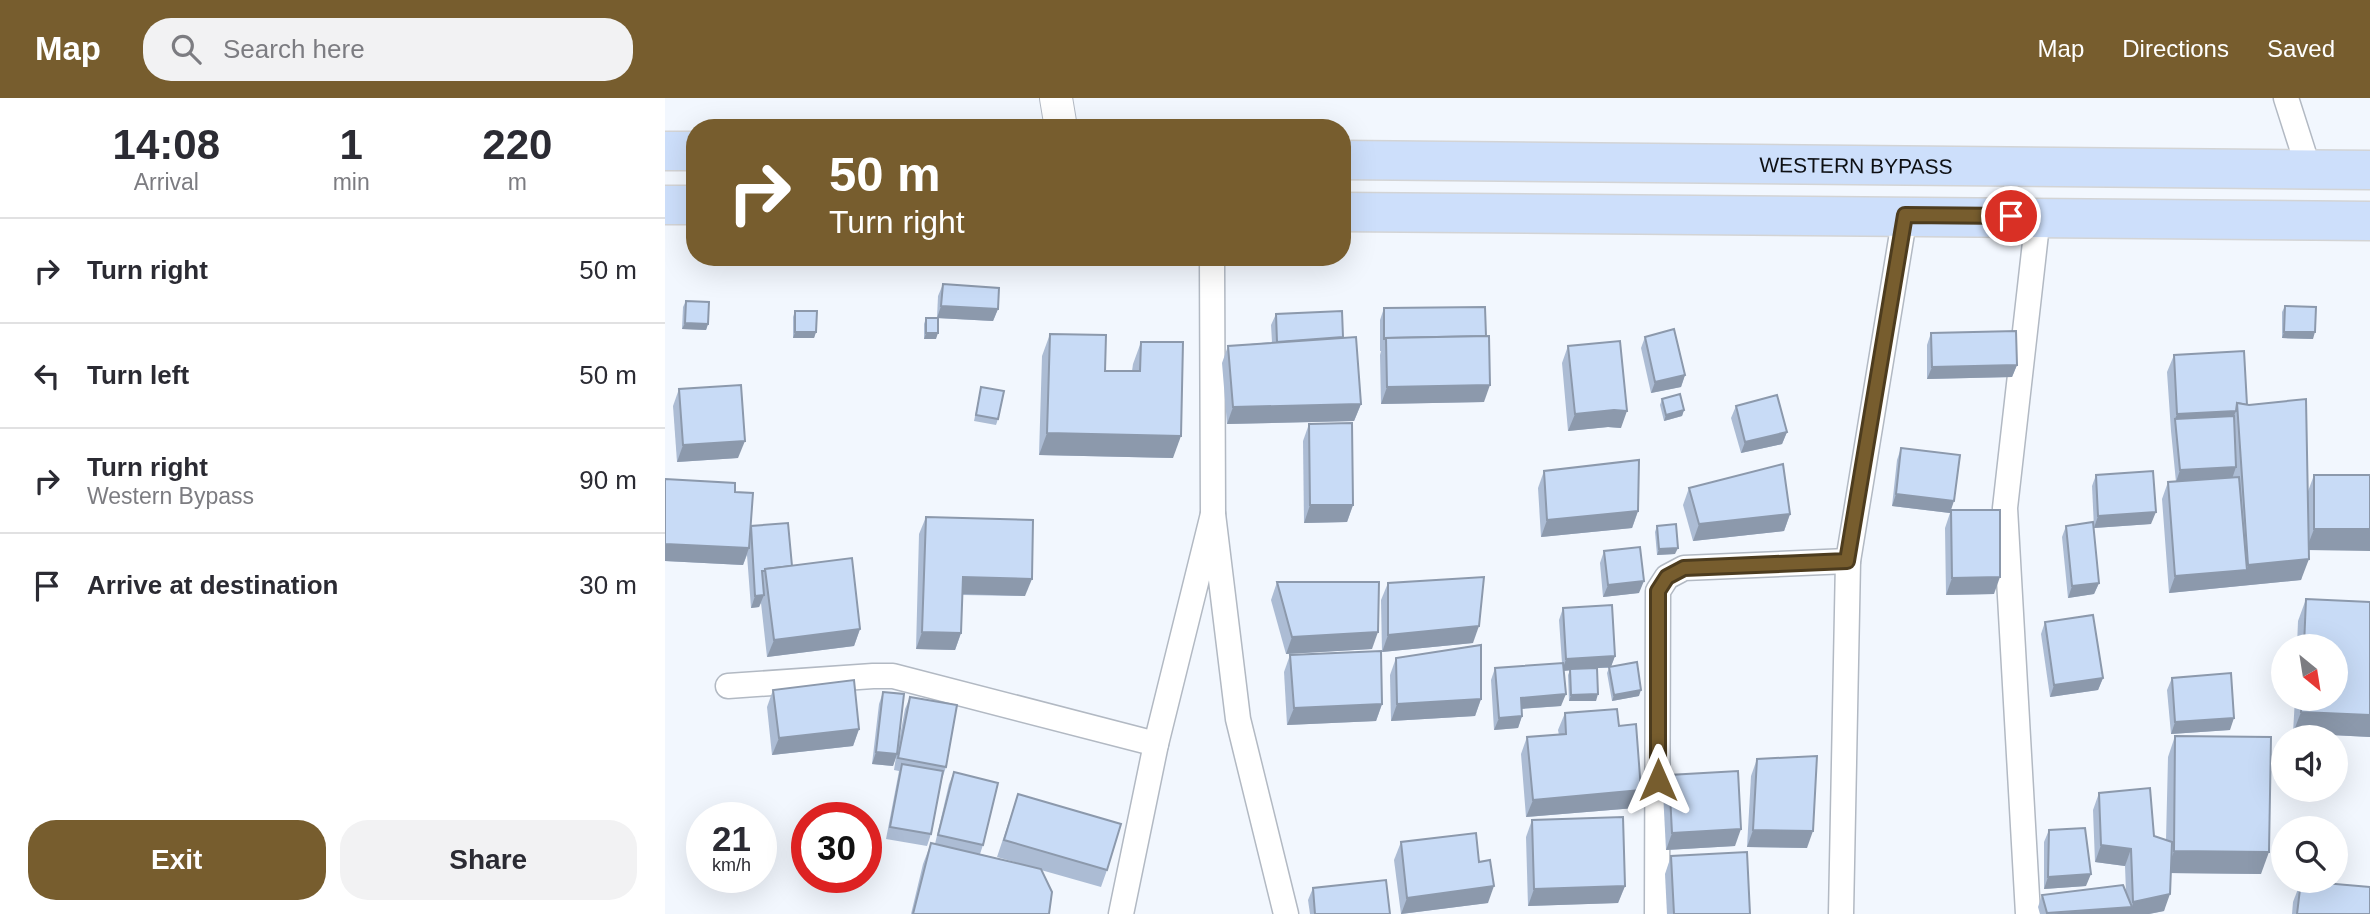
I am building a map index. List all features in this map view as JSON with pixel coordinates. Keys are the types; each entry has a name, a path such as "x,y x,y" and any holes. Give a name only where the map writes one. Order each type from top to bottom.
{"main road":[{"path":"665,151 686,152"},
{"name":"WESTERN BYPASS","path":"1351,160 2370,170"},
{"path":"665,205 686,205"},
{"path":"1351,212 2370,220"}],"street":[{"path":"1056,98 1060,119"},
{"path":"2286,98 2309,170"},
{"path":"1841,914 1847,561 1905,215"},
{"path":"2028,914 2005,508 2038,216"},
{"path":"1212,266 1213,514 1238,719 1286,914"},
{"path":"1121,914 1156,744 1213,514"},
{"path":"1657,914 1658,591 1667,577 1684,568 1847,561"},
{"path":"728,685 893,676 1156,744"}],"building":[{"path":"943,284 999,288 998,309 941,306"},
{"path":"686,301 709,302 708,324 685,323"},
{"path":"2285,306 2316,307 2315,332 2284,332"},
{"path":"1485,307 1486,336 1384,339 1384,308"},
{"path":"795,311 817,311 816,332 795,332"},
{"path":"1342,311 1343,337 1277,342 1276,314"},
{"path":"926,318 938,318 938,333 926,333"},
{"path":"1674,329 1685,375 1655,382 1645,337"},
{"path":"2016,331 2017,365 1932,367 1931,333"},
{"path":"1050,334 1106,335 1105,371 1140,371 1141,342 1183,342 1181,436 1047,433"},
{"path":"1489,336 1490,385 1387,387 1386,338"},
{"path":"1356,337 1361,404 1233,407 1228,346"},
{"path":"1620,341 1627,411 1575,414 1568,346"},
{"path":"2244,351 2247,405 2237,403 2236,411 2177,414 2174,355"},
{"path":"741,385 745,441 683,445 679,389"},
{"path":"981,387 1004,391 998,419 976,415"},
{"path":"1680,394 1684,410 1666,415 1662,399"},
{"path":"1777,395 1787,432 1745,442 1736,406"},
{"path":"2306,399 2309,559 2248,565 2237,403 2249,405"},
{"path":"2234,416 2236,467 2180,470 2175,419"},
{"path":"1352,423 1353,505 1310,505 1309,424"},
{"path":"1901,448 1960,455 1954,501 1896,494"},
{"path":"1639,460 1638,511 1547,520 1544,471"},
{"path":"1783,464 1790,514 1699,524 1689,488"},
{"path":"2153,471 2156,512 2098,516 2096,475"},
{"path":"2314,475 2370,475 2370,529 2314,529"},
{"path":"2239,477 2247,570 2175,576 2168,482"},
{"path":"665,479 735,483 735,492 753,493 749,548 665,544"},
{"path":"1951,510 2000,510 2000,577 1952,578"},
{"path":"926,517 1033,520 1032,579 963,577 961,633 922,632"},
{"path":"2093,522 2099,583 2072,586 2066,526"},
{"path":"788,523 792,566 762,571 764,595 755,596 751,526"},
{"path":"1676,524 1678,548 1659,549 1657,526"},
{"path":"1640,547 1644,581 1608,585 1604,551"},
{"path":"852,558 860,629 774,640 765,569"},
{"path":"1484,577 1479,626 1388,635 1388,583"},
{"path":"1277,582 1379,582 1378,632 1292,637"},
{"path":"2306,599 2370,602 2370,715 2301,712 2349,710 2349,634 2305,634"},
{"path":"1612,605 1615,656 1566,659 1563,608"},
{"path":"2093,615 2103,678 2054,685 2045,622"},
{"path":"1481,645 1481,699 1397,704 1396,658"},
{"path":"1381,651 1382,704 1294,708 1290,655"},
{"path":"1637,662 1641,690 1614,695 1609,667"},
{"path":"1563,663 1566,694 1521,698 1522,716 1499,718 1495,668"},
{"path":"1597,668 1598,694 1571,695 1570,669"},
{"path":"2231,673 2234,718 2175,722 2172,678"},
{"path":"854,680 859,729 779,738 773,690"},
{"path":"883,692 904,694 897,754 876,752"},
{"path":"910,697 957,705 946,767 898,758"},
{"path":"1617,709 1619,726 1636,724 1641,790 1533,800 1527,737 1566,734 1565,713"},
{"path":"2175,736 2271,737 2269,852 2174,851"},
{"path":"1817,756 1813,831 1753,830 1757,759"},
{"path":"902,764 943,771 931,834 890,827"},
{"path":"1738,771 1741,829 1672,833 1669,775"},
{"path":"954,772 998,783 983,845 938,835"},
{"path":"2150,788 2154,836 2172,842 2170,894 2133,902 2131,849 2101,845 2099,793"},
{"path":"1018,794 1121,824 1107,870 1004,840"},
{"path":"1623,817 1625,886 1534,889 1532,820"},
{"path":"2085,828 2091,874 2048,877 2049,830"},
{"path":"1476,833 1479,862 1490,860 1494,886 1407,898 1401,842"},
{"path":"931,843 1041,869 1052,892 1049,914 913,914"},
{"path":"1747,852 1750,914 1674,914 1671,856"},
{"path":"1386,880 1390,914 1315,914 1313,888"},
{"path":"2123,885 2132,907 2047,913 2042,895"},
{"path":"2348,885 2370,887 2370,914 2297,914 2300,893 2348,893"}],"route":[{"path":"1658,780 1658,591 1667,577 1684,568 1847,561 1905,215 2011,216"}]}
